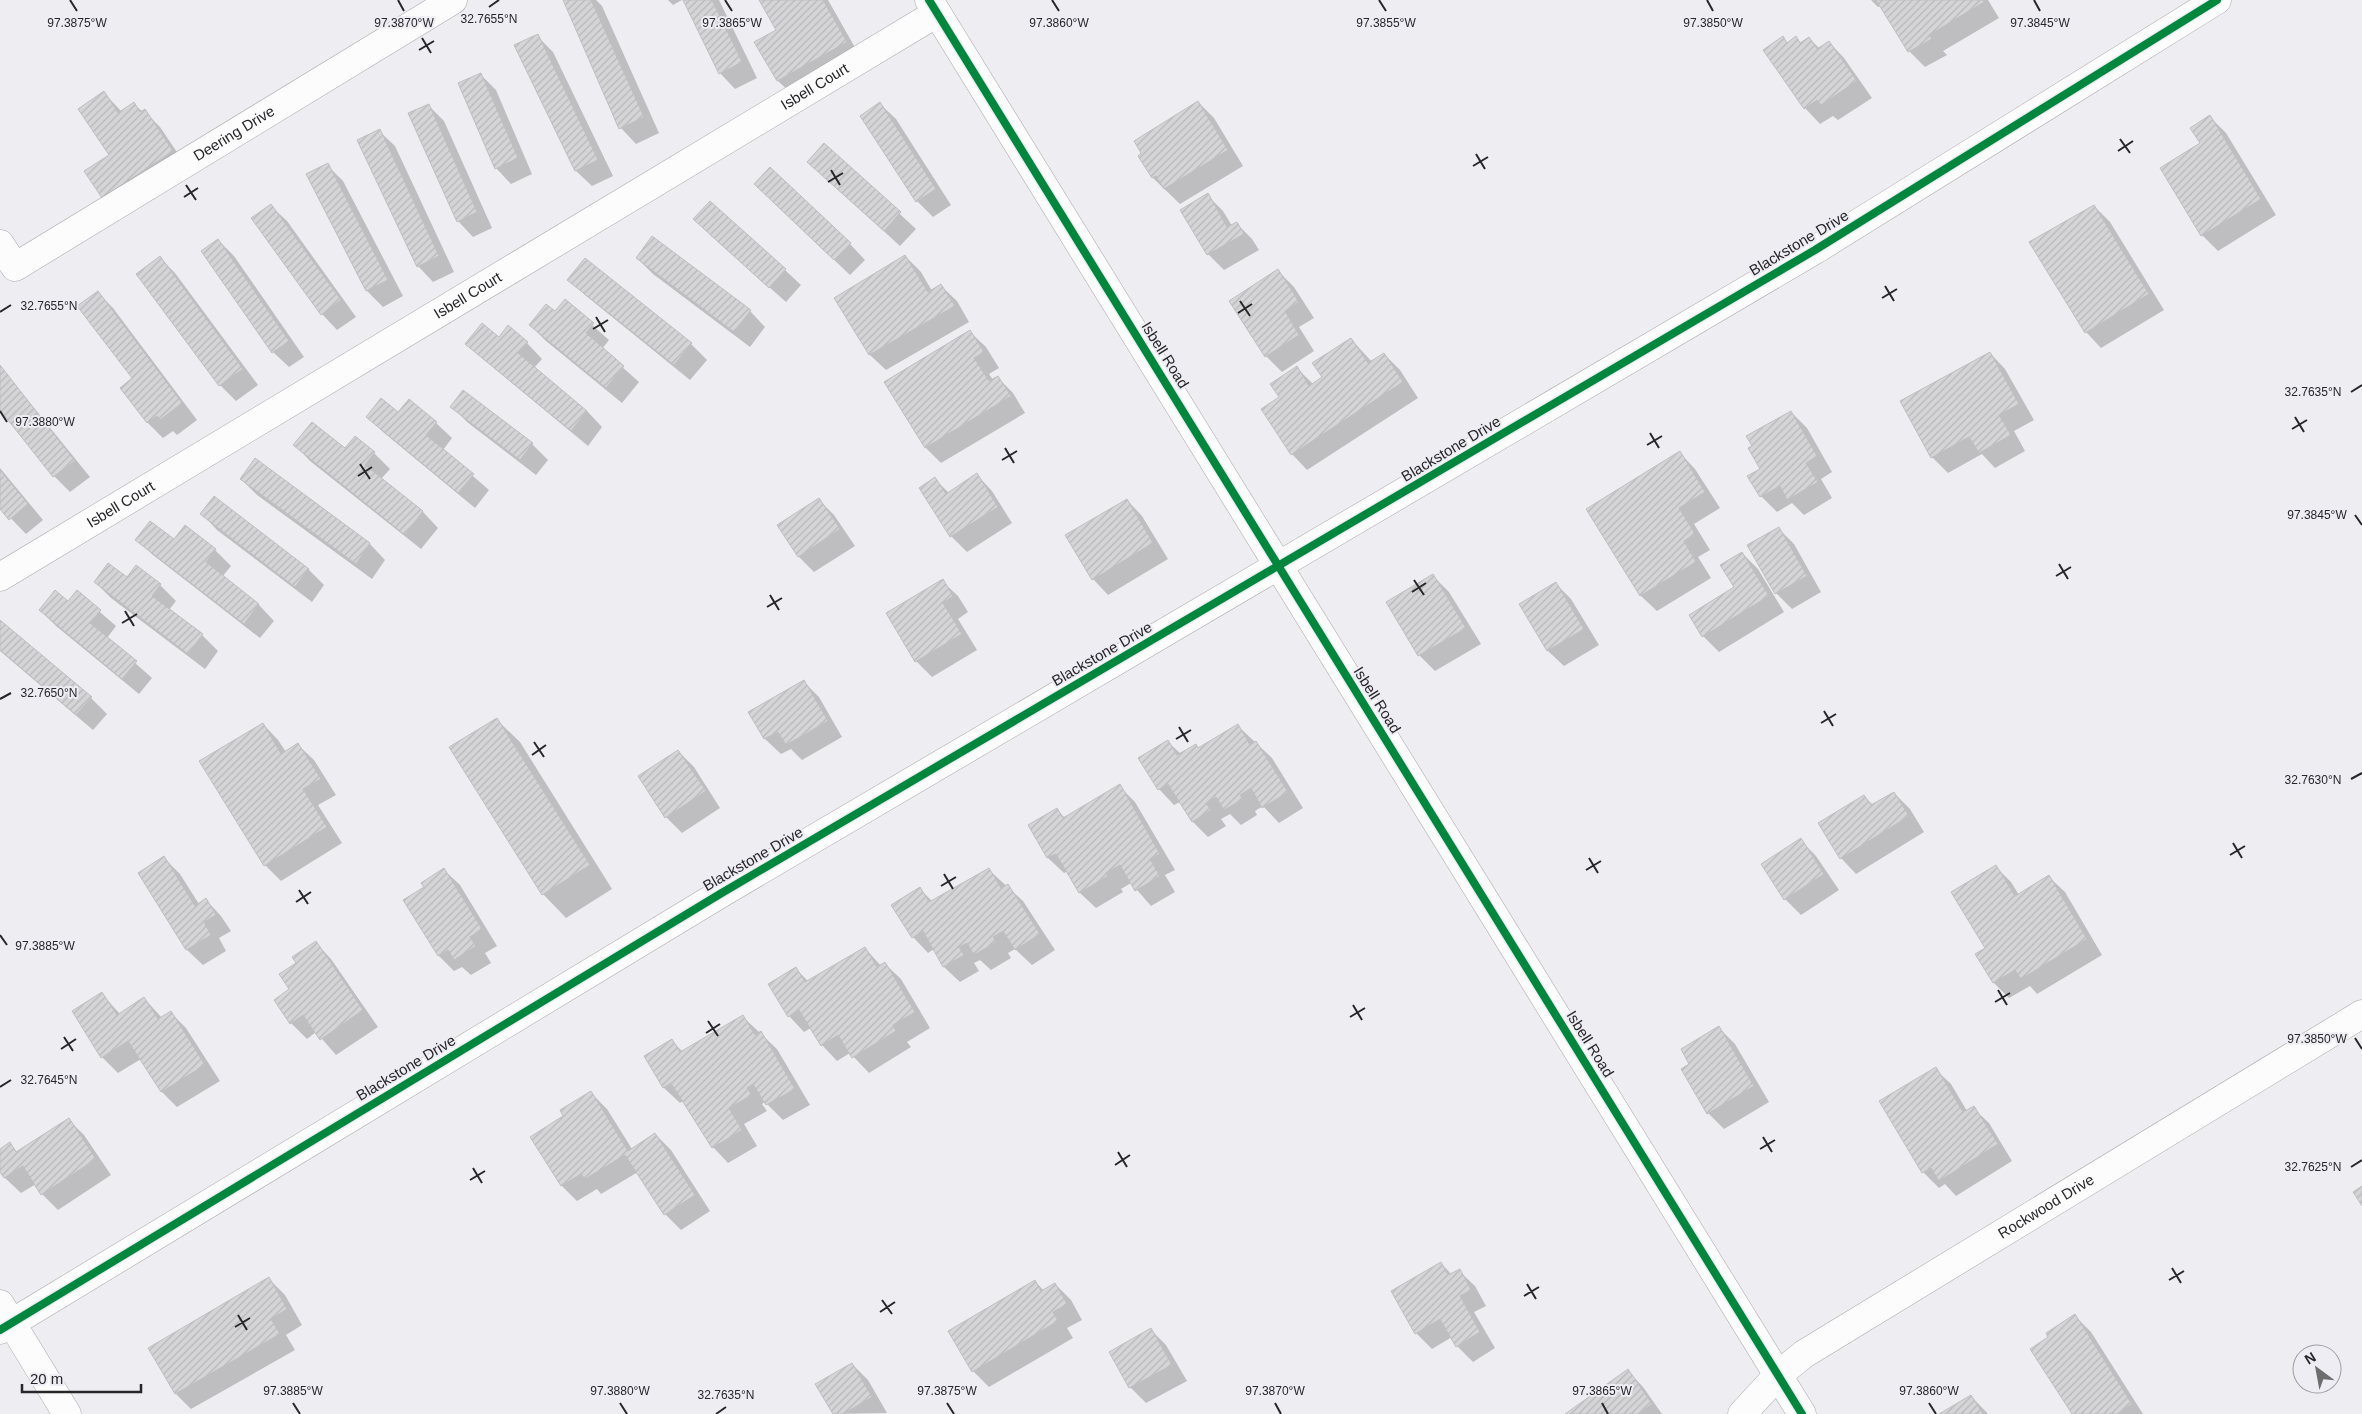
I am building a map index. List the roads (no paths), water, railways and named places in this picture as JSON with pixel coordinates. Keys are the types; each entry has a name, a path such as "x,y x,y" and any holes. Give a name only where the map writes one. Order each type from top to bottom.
{"street":[{"name":"Deering Drive","path":"0,244 14,267 453,0"},
{"name":"Blackstone Drive","path":"4,1319 720,894 1279,567 1815,250 2217,0"},
{"name":"Isbell Road","path":"933,6 1802,1414"},
{"name":"Isbell Court","path":"0,577 933,6"},
{"name":"Rockwood Drive","path":"1742,1414 1778,1375 1804,1354 2362,1014"},
{"path":"4,1319 67,1414"}]}
